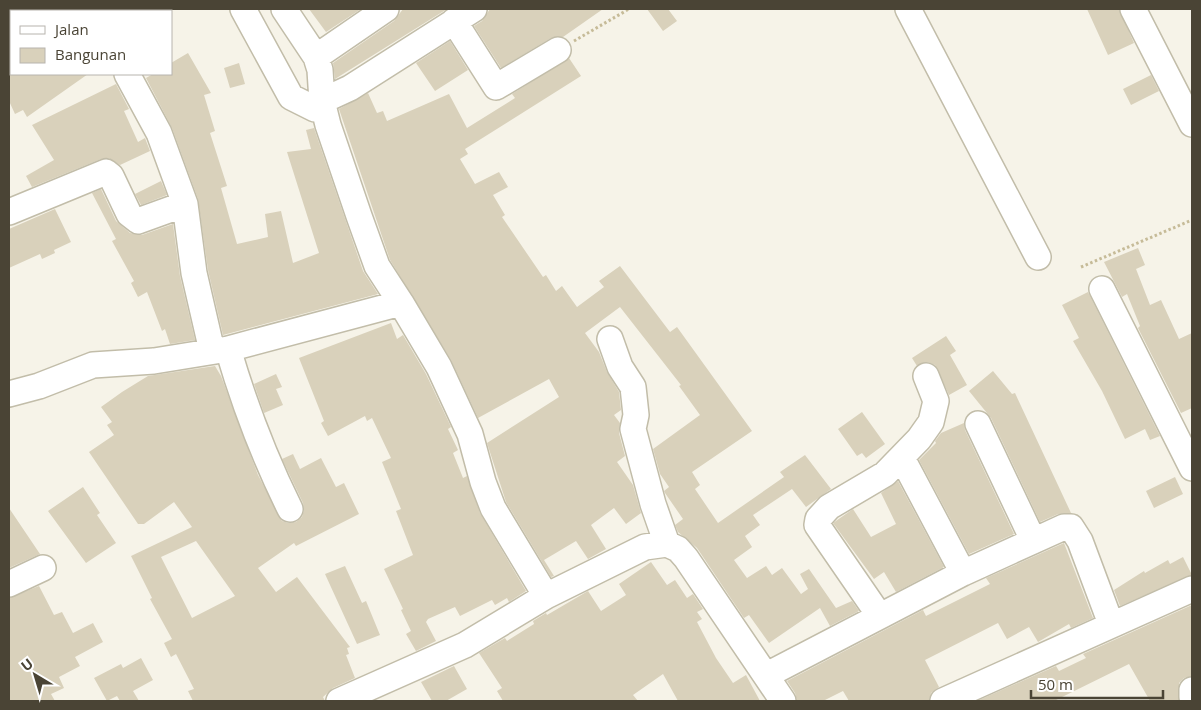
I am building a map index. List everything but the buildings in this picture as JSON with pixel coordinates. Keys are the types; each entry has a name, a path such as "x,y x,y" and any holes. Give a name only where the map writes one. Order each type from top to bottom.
{"street":[{"path":"284,9 316,56 320,70 310,104"},
{"path":"316,56 386,9"},
{"path":"908,9 1038,257"},
{"path":"1133,9 1192,124"},
{"path":"251,12 291,97 310,104 331,134 377,266 439,367 470,434 483,482 493,508 546,596"},
{"path":"310,104 350,88 464,15 496,87 558,50"},
{"path":"128,75 159,133 185,204 194,274 220,350 268,465 290,509"},
{"path":"9,212 106,172 111,176 129,214 138,221 185,204"},
{"path":"1102,289 1192,468"},
{"path":"10,386 93,364 154,361 220,350 288,334 401,303"},
{"path":"610,339 620,367 633,387 636,414 632,429 653,504 667,544"},
{"path":"879,615 817,525 818,519 829,507 885,474 919,439 935,412 936,401 926,376"},
{"path":"978,424 1034,540"},
{"path":"902,458 963,573"},
{"path":"767,675 879,615 963,573 1064,527 1071,527 1077,533 1111,624"},
{"path":"339,701 465,645 546,596 646,547 667,544 678,549 686,558 783,701"},
{"path":"9,584 43,568"},
{"path":"943,701 1192,589"},
{"path":"1192,690 1192,697"}],"path":[{"path":"558,50 629,9"},
{"path":"1081,267 1192,220"}]}
